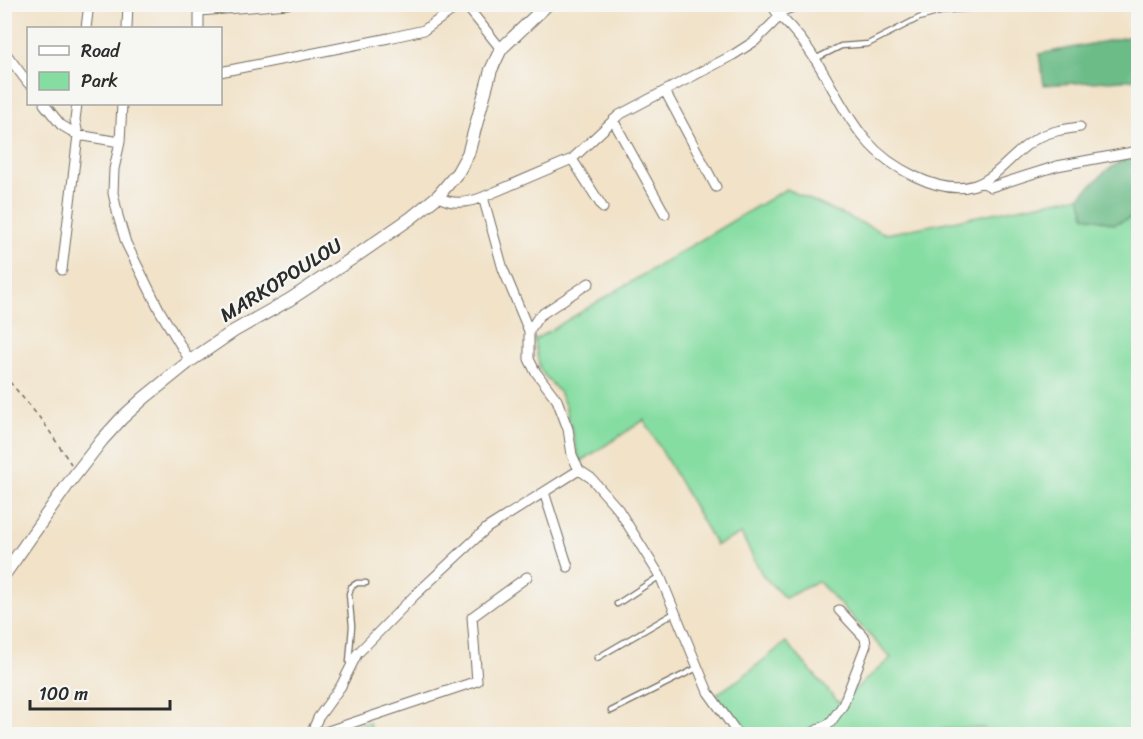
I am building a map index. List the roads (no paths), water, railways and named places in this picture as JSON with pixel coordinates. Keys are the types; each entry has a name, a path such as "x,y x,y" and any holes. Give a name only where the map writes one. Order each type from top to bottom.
{"street":[{"path":"86,27 90,4"},
{"path":"127,27 128,4"},
{"path":"199,27 199,8 288,4"},
{"path":"222,72 424,30 463,4 501,50"},
{"name":"MARKOPOULOU","path":"4,575 77,472 122,418 190,361 234,331 289,300 356,256 411,218 438,196 458,172 468,154 491,70 501,50 548,4"},
{"path":"771,4 815,59 865,140 880,154 906,172 928,182 949,187 971,186 982,182 1035,139 1054,131 1080,127"},
{"path":"438,196 456,203 483,197 572,159 619,115 733,55 755,41 779,15 801,4"},
{"path":"6,57 27,82"},
{"path":"665,91 716,187"},
{"path":"45,105 61,125 78,135 120,142"},
{"path":"62,270 78,135 75,120 77,105"},
{"path":"122,105 120,142 114,169 113,193 126,243 160,311 190,361"},
{"path":"613,120 665,214"},
{"path":"982,182 991,187 1057,166 1138,152"},
{"path":"572,159 603,208"},
{"path":"483,197 503,269 529,332 529,359 535,371 557,400 568,429 572,455 579,471 591,478 618,509 660,576 708,692 738,735"},
{"path":"529,332 539,316 589,283"},
{"path":"311,734 318,718 341,686 357,654 414,596 487,528 579,471"},
{"path":"544,492 567,567"},
{"path":"311,734 333,730 477,681 472,617 527,577"},
{"path":"810,735 830,723 843,705 866,645 865,638 839,610"}],"lane":[{"path":"815,59 841,45 868,44 919,18 947,10 978,8"},
{"path":"617,604 660,576"},
{"path":"347,670 352,634 349,594 351,587 357,583 366,583"},
{"path":"597,658 676,612"},
{"path":"611,711 697,668"}]}
